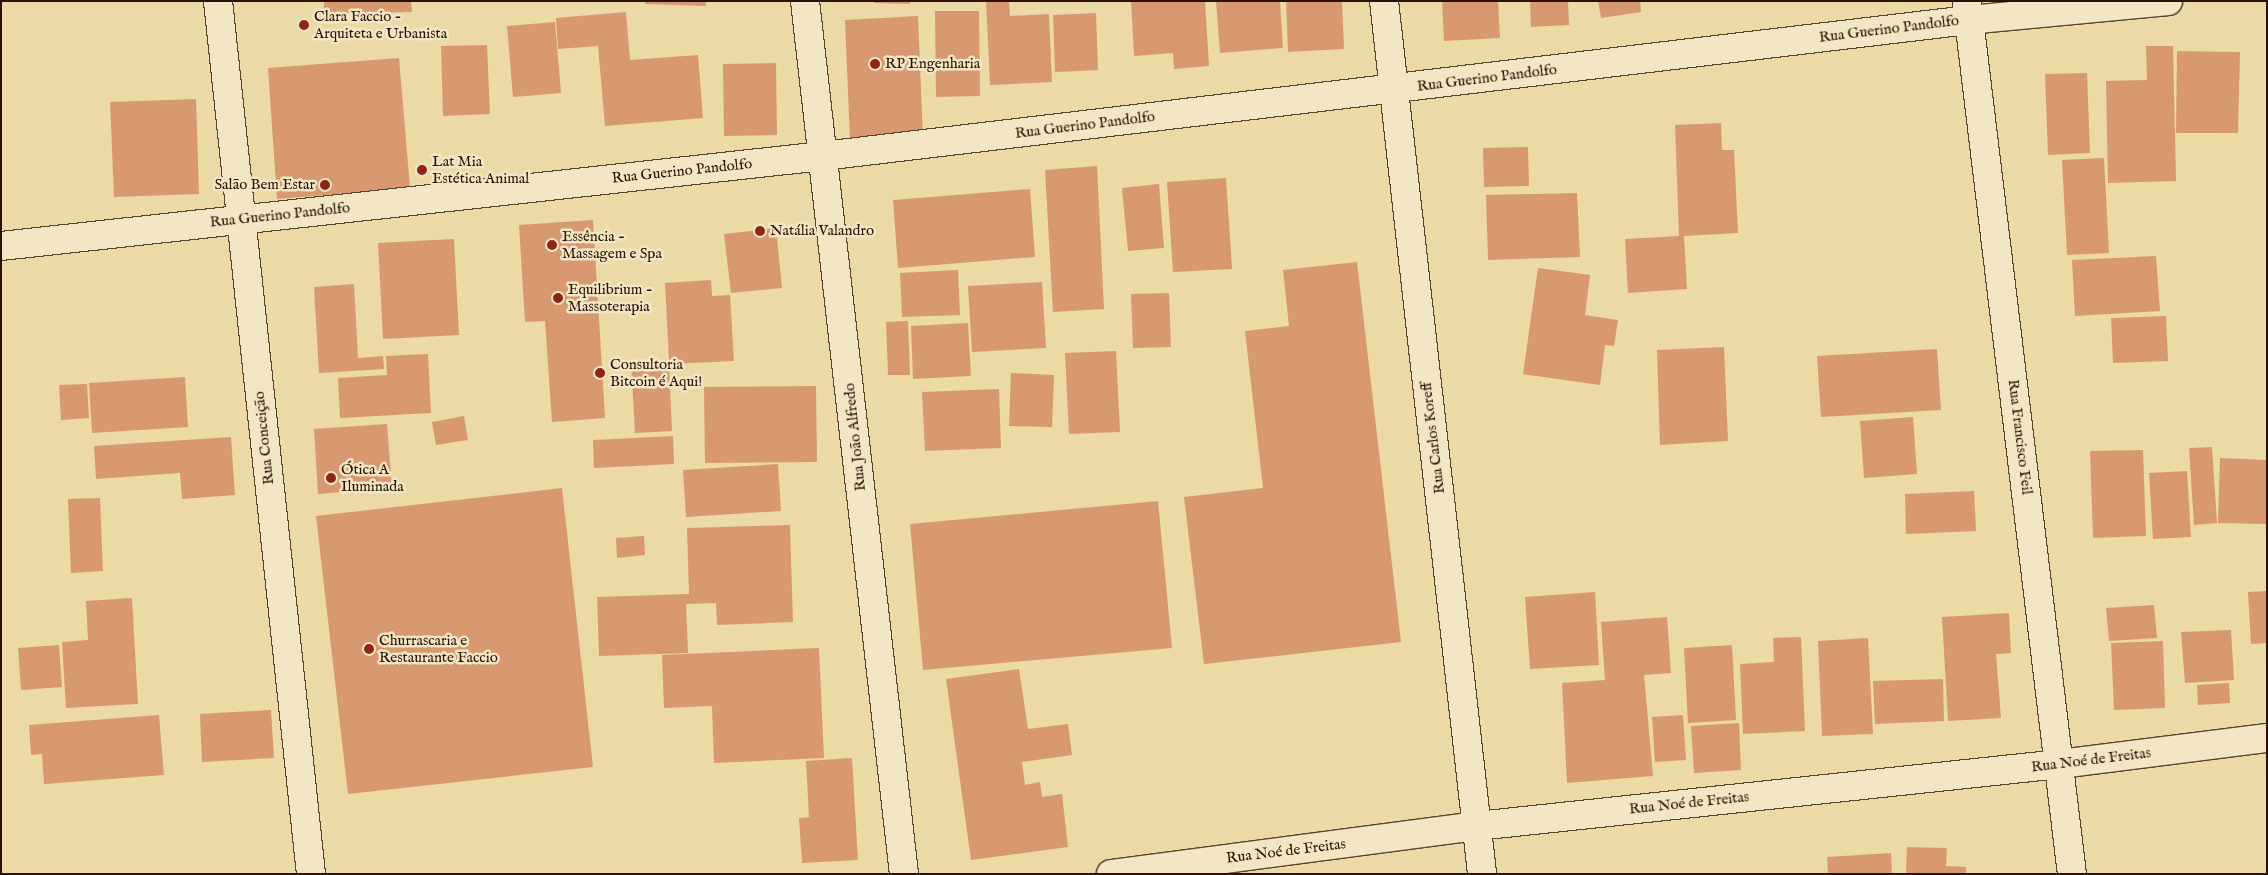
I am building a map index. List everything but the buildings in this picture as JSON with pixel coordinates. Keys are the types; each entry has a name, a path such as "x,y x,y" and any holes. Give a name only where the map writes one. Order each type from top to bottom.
{"street":[{"name":"Rua Conceição","path":"218,1 311,874"},
{"name":"Rua João Alfredo","path":"805,1 904,874"},
{"name":"Rua Carlos Koreff","path":"1384,1 1482,874"},
{"name":"Rua Guerino Pandolfo","path":"1,246 823,156 1393,89 1967,10 2168,1"},
{"name":"Rua Francisco Feil","path":"1967,10 2072,874"},
{"name":"Rua Noé de Freitas","path":"1111,874 1477,826 2060,764 2267,738"}],"place":[{"name":"Clara Faccio - Arquiteta e Urbanista","path":"304,25"},
{"name":"RP Engenharia","path":"875,64"},
{"name":"Lat Mia Estética Animal","path":"422,170"},
{"name":"Salão Bem Estar","path":"325,185"},
{"name":"Natália Valandro","path":"760,231"},
{"name":"Essência - Massagem e Spa","path":"552,245"},
{"name":"Equilibrium - Massoterapia","path":"558,298"},
{"name":"Consultoria Bitcoin é Aqui!","path":"600,373"},
{"name":"Ótica A Iluminada","path":"331,478"},
{"name":"Churrascaria e Restaurante Faccio","path":"369,649"}]}
